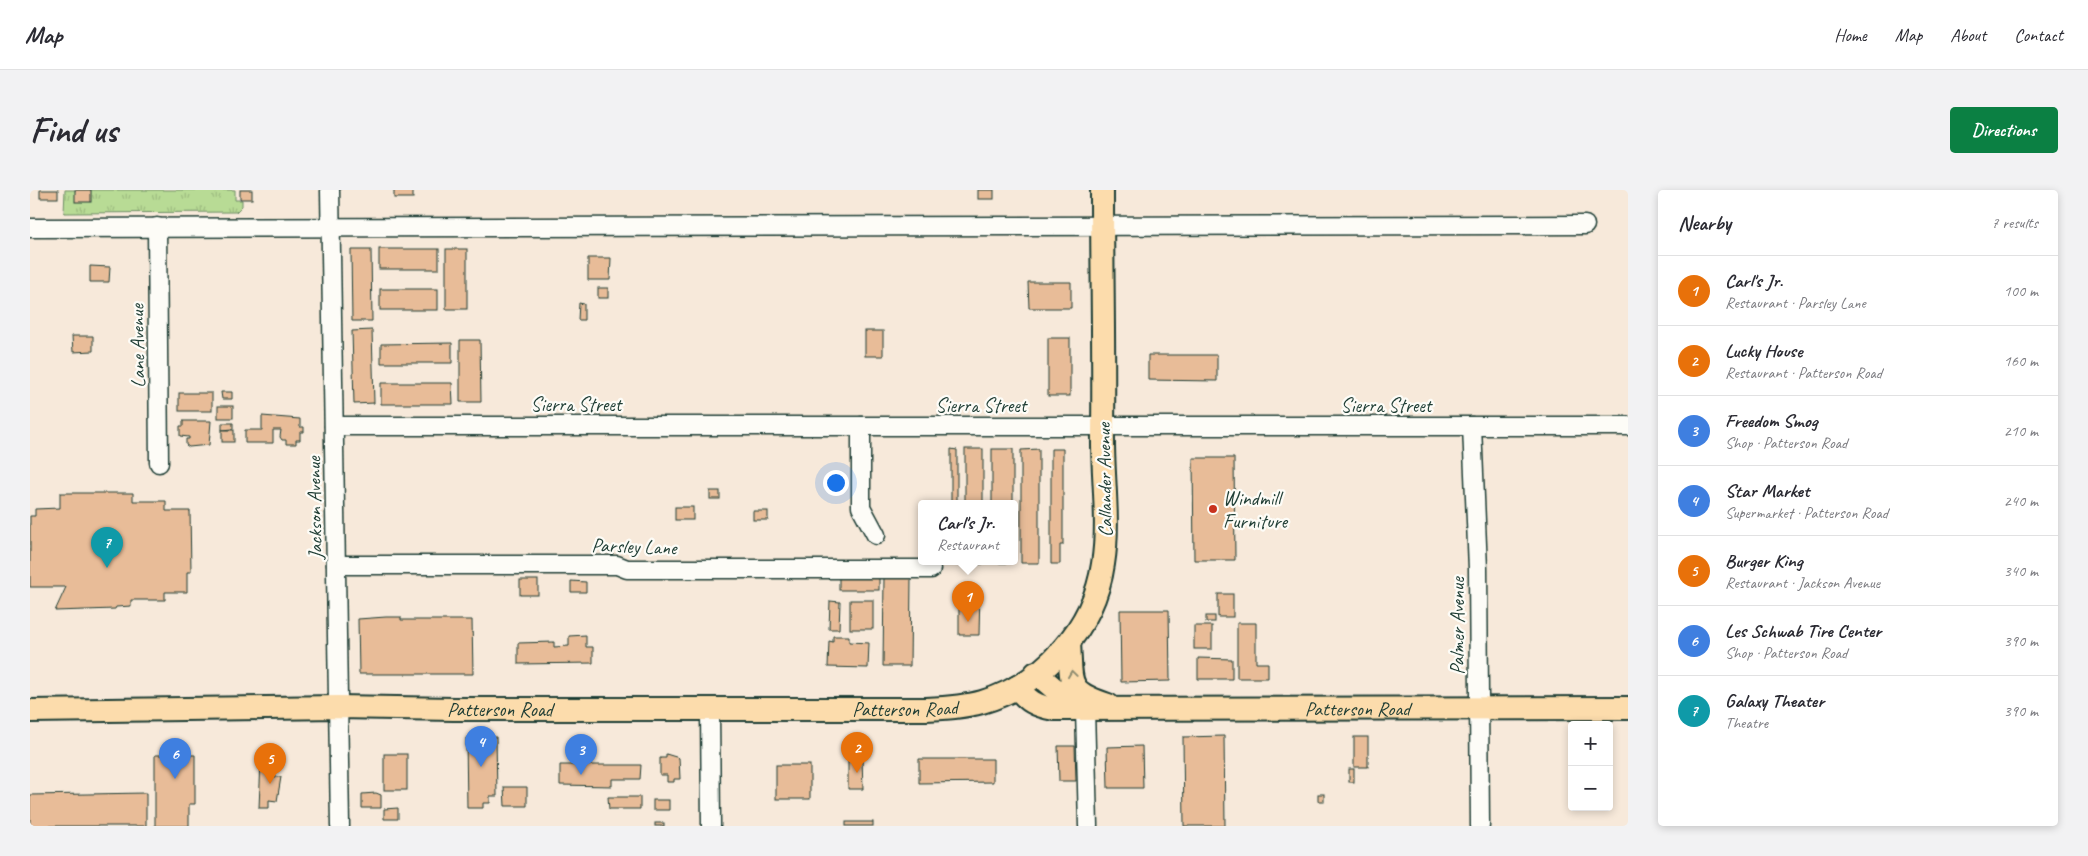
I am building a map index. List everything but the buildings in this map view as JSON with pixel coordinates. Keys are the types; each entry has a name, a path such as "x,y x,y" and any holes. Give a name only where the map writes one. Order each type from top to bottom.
{"main road":[{"name":"Callander Avenue","path":"969,705 995,697 1016,687 1051,662 1069,643 1091,607 1104,564 1106,536 1103,426 1102,190"},
{"path":"1069,643 1071,676 1074,686 1083,696 1120,709"},
{"path":"1036,673 1063,696 1085,709"},
{"name":"Patterson Road","path":"1016,687 1026,699 1039,707 1085,709 1628,708"},
{"name":"Patterson Road","path":"30,711 338,707 926,709 969,705"}],"street":[{"name":"Jackson Avenue","path":"330,190 340,826"},
{"path":"30,228 1586,225"},
{"name":"Lane Avenue","path":"157,227 159,464"},
{"name":"Sierra Street","path":"334,426 1628,426"},
{"path":"861,426 862,507 876,535"},
{"name":"Palmer Avenue","path":"1472,426 1478,570 1480,826"},
{"name":"Parsley Lane","path":"336,565 617,565 627,569 931,570"},
{"path":"710,709 711,826"},
{"path":"1085,709 1088,826"}],"green space":[{"path":"65,190 235,190 235,200 242,200 242,206 236,212 64,213"}],"place":[{"name":"Windmill Furniture","path":"1213,509"},
{"name":"Galaxy Theater","path":"107,568"},
{"name":"Carl's Jr.","path":"968,622"},
{"name":"Star Market","path":"481,767"},
{"name":"Lucky House","path":"857,773"},
{"name":"Freedom Smog","path":"581,775"},
{"name":"Les Schwab Tire Center","path":"175,779"},
{"name":"Burger King","path":"270,784"}]}
